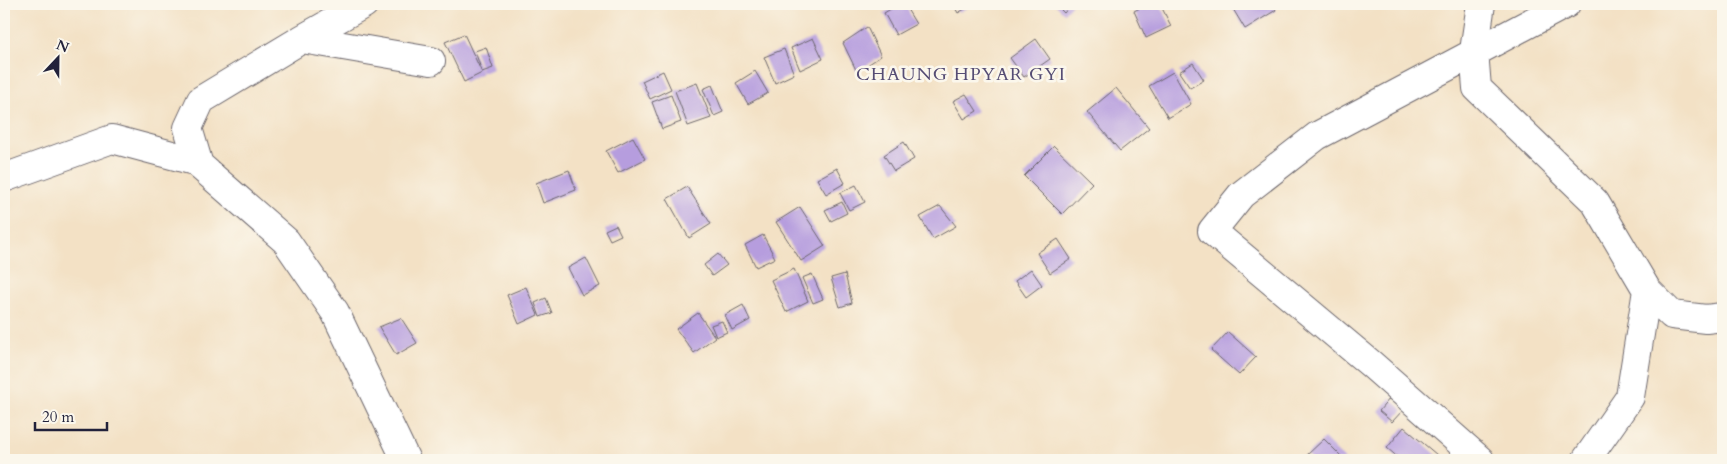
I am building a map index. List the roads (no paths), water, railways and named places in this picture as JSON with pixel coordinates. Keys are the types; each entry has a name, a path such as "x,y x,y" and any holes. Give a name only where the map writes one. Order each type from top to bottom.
{"street":[{"path":"364,4 201,100 188,128 200,165 286,241 335,312 406,460"},
{"path":"1481,4 1474,51 1477,88 1595,202 1647,290 1672,315 1706,320 1723,317"},
{"path":"1480,460 1372,364 1212,231 1241,195 1317,136 1474,51 1566,4"},
{"path":"302,39 431,61"},
{"path":"4,178 112,138 198,162"},
{"path":"1586,460 1630,397 1647,290"}],"district":[{"name":"CHAUNG HPYAR GYI","path":"961,74"}]}
